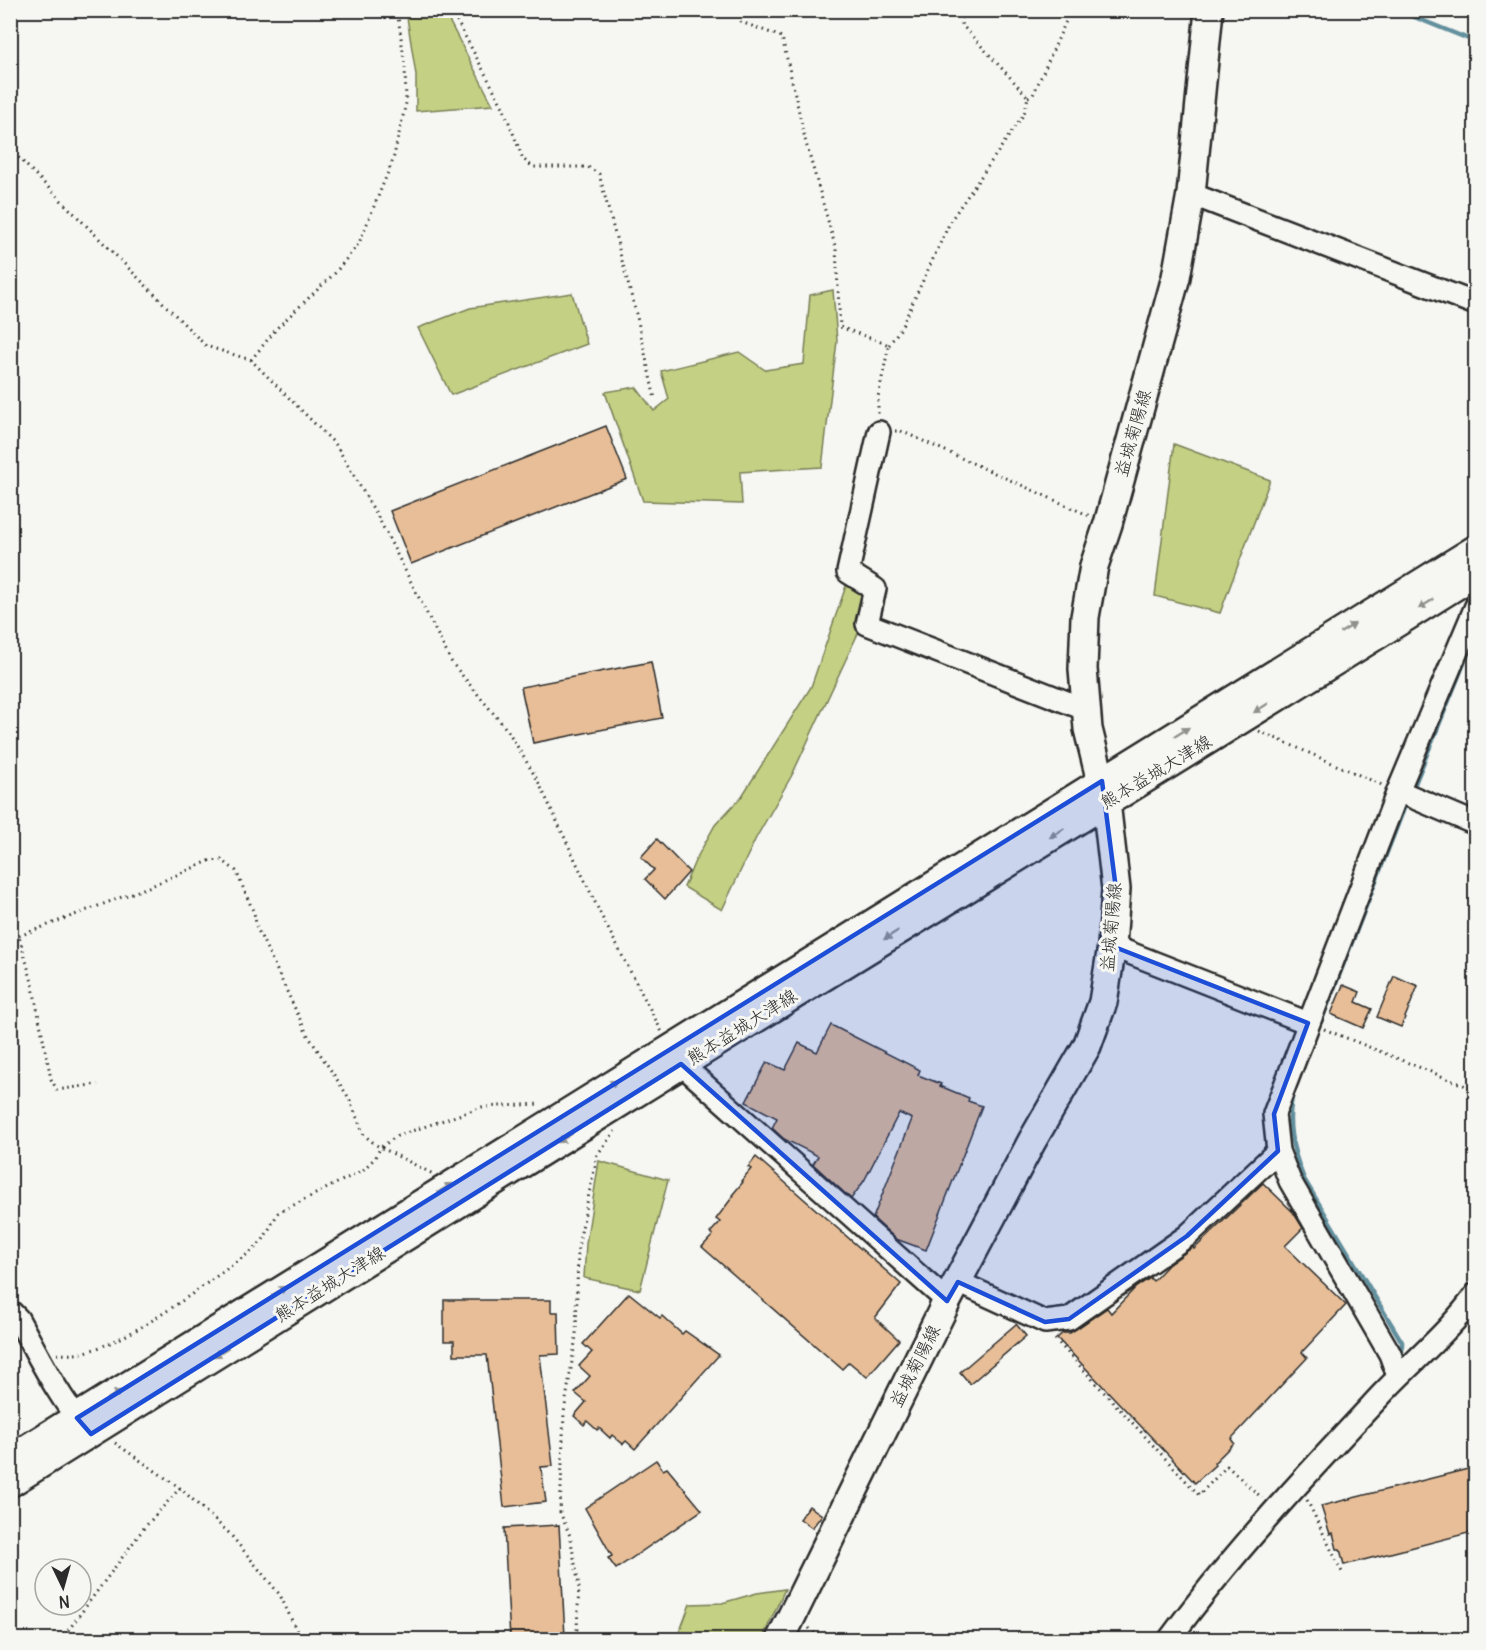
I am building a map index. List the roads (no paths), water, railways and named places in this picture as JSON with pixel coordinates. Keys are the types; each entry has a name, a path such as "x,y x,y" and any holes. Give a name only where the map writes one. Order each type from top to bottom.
{"main road":[{"name":"益城菊陽線","path":"780,1640 952,1291 1032,1141 1087,1046 1103,1002 1112,946 1116,889 1104,791 1088,729 1083,669 1084,617 1094,566 1108,524 1176,277 1191,194 1209,10"},
{"name":"熊本益城大津線","path":"10,1459 88,1427 675,1057 1104,791 1476,549"},
{"name":"熊本益城大津線","path":"1104,791 1238,722 1476,573"},
{"name":"熊本益城大津線","path":"10,1483 88,1427 448,1186 675,1057"}],"street":[{"path":"1191,194 1476,304"},
{"path":"879,432 848,572 876,589 867,624 1087,710"},
{"path":"1398,1376 1390,1354 1290,1181 1278,1151 1274,1114 1398,791 1476,606"},
{"path":"1398,791 1476,824"},
{"path":"1112,946 1308,1023"},
{"path":"675,1057 952,1291 1045,1322 1069,1319 1186,1236 1278,1151"},
{"path":"1169,1640 1274,1509 1398,1376 1464,1310 1476,1294"},
{"path":"10,1311 18,1319 52,1381 88,1427"}],"waterway":[{"path":"1397,10 1476,42"},
{"path":"1414,786 1474,639"},
{"path":"1321,1022 1407,801"},
{"path":"1294,1090 1290,1113 1291,1135 1304,1179 1402,1342 1402,1356"}]}
